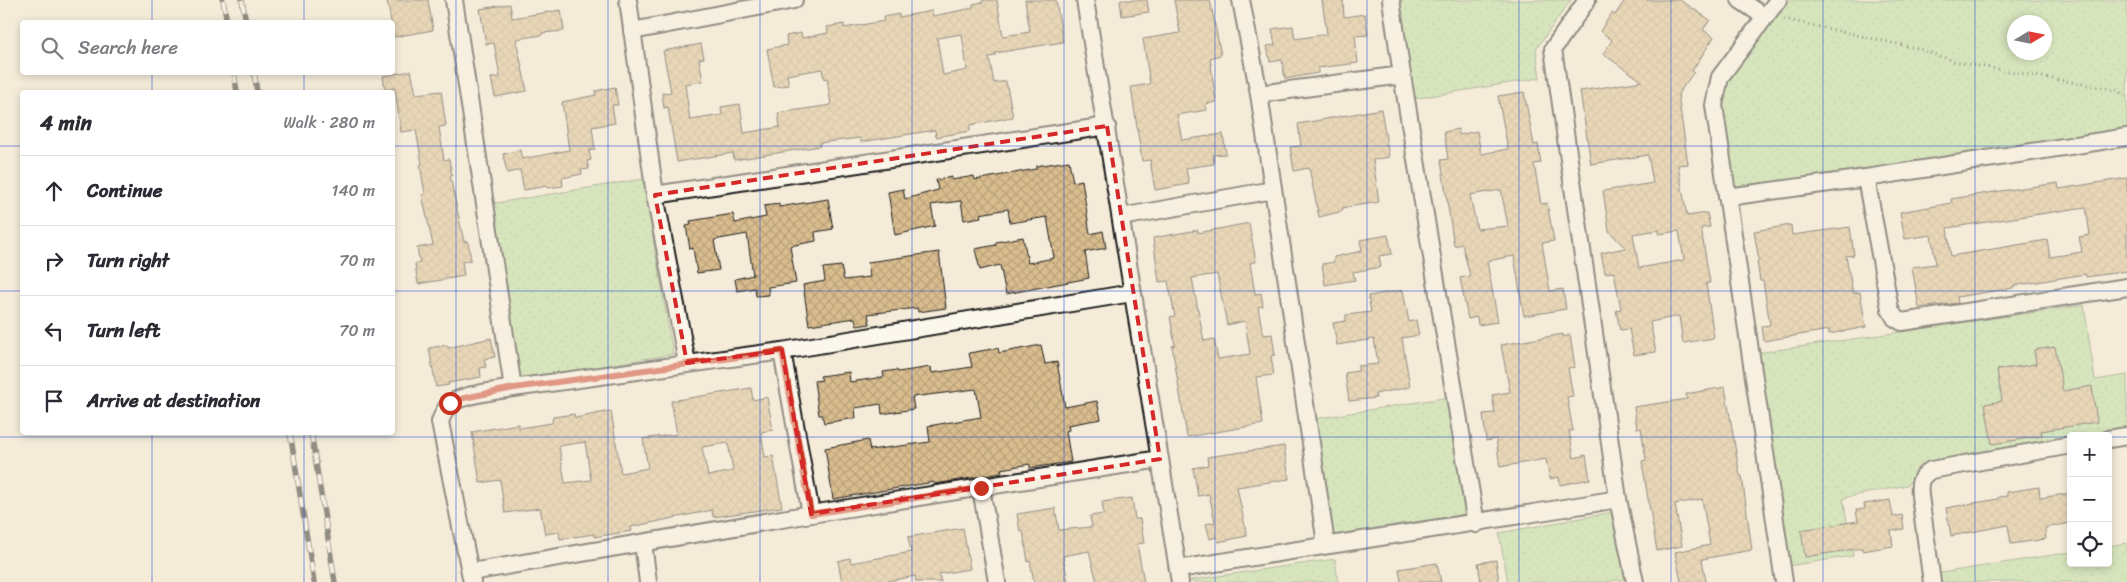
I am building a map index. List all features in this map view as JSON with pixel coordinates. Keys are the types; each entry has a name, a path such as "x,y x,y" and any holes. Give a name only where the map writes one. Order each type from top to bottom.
{"street":[{"path":"454,0 514,388"},
{"path":"628,0 655,195 687,363"},
{"path":"632,31 794,0"},
{"path":"1085,0 1179,575 1326,544 1476,524 1618,499"},
{"path":"1241,0 1259,94 1326,544"},
{"path":"1391,0 1476,524"},
{"path":"1587,0 1553,49 1618,499 1636,582"},
{"path":"1740,0 1770,9 1720,77 1714,105 1784,582"},
{"path":"1259,94 1402,75"},
{"path":"655,195 1107,126"},
{"path":"1727,197 1866,178 2127,137"},
{"path":"1866,178 1890,309 1895,318 1902,322 2127,287"},
{"path":"1121,218 1274,190"},
{"path":"1132,293 782,351 514,388 464,398 450,403 443,412 440,422 471,577 643,543 811,514 1160,459"},
{"path":"782,351 811,514"},
{"path":"2112,438 2127,436"},
{"path":"1932,582 1920,496 1919,482 1922,476 1931,470 2067,446"},
{"path":"981,488 997,582"},
{"path":"643,543 648,582"}],"path":[{"path":"1770,9 1778,18 1920,49 1956,62 2117,90 2127,98"}],"highlighted area":[{"path":"1107,126 1160,459 811,514 782,351 687,363 655,195"}],"green space":[{"path":"1398,0 1571,0 1536,49 1540,78 1412,99"},
{"path":"1781,0 2127,0 2127,133 1730,193 1717,105 1723,79"},
{"path":"643,179 673,354 520,380 490,204"},
{"path":"2084,305 2095,380 2127,375 2127,431 2112,434 2112,432 2067,432 2067,441 1926,464 1907,485 1843,498 1853,556 1788,566 1757,353"},
{"path":"1449,397 1470,519 1331,537 1313,419"},
{"path":"1614,512 1626,579 1605,582 1508,582 1499,533"},
{"path":"2127,543 2127,582 1937,582 1935,574 2067,553 2067,567 2112,567 2112,545"},
{"path":"1335,559 1338,582 1191,582 1191,580"}],"building":[{"path":"387,0 428,0 433,30 395,37 395,20 391,20"},
{"path":"983,0 997,0 1003,36 1030,32 1025,0 1056,0 1063,42 995,53 995,56 989,57 994,83 1006,81 1013,117 970,125 970,131 936,137 935,130 861,142 860,138 819,143 820,146 734,160 733,153 677,162 668,107 664,108 662,93 671,92 663,51 701,44 704,58 699,59 703,81 685,84 690,120 722,115 721,107 740,104 744,133 780,127 778,113 831,105 827,78 824,79 822,69 787,75 789,85 774,87 767,49 787,45 786,36 801,33 802,38 828,33 827,27 844,24 844,28 884,21 883,17 899,14 899,17 932,11 933,16 973,8 973,4 983,2","holes":["962,34 967,70 943,75 937,38"]},
{"path":"1120,0 1147,0 1149,12 1122,16"},
{"path":"1174,0 1210,0 1221,55 1210,58 1216,102 1206,104 1207,110 1177,115 1182,140 1223,134 1226,154 1213,155 1214,164 1186,168 1189,184 1155,190 1150,160 1142,161 1131,87 1150,84 1143,39 1180,33"},
{"path":"1322,0 1343,0 1344,17 1365,14 1368,35 1355,36 1358,63 1318,68 1318,73 1285,79 1282,60 1270,62 1267,46 1275,45 1272,29 1293,26 1295,39 1327,34"},
{"path":"1625,0 1680,0 1710,20 1703,30 1714,37 1692,71 1694,72 1678,94 1688,164 1678,165 1687,216 1707,213 1710,227 1701,228 1710,283 1706,283 1714,338 1683,343 1679,316 1650,322 1656,352 1634,355 1629,329 1620,330 1616,310 1621,309 1614,272 1605,273 1601,253 1625,248 1609,231 1603,191 1653,183 1648,155 1591,164 1580,91 1642,81 1603,54 1612,40 1600,31 1612,13 1615,15","holes":["1659,230 1659,234 1679,231 1684,260 1639,268 1633,234"]},
{"path":"510,4 512,18 561,10 564,31 542,33 542,35 516,39 527,91 495,97 491,78 500,77 494,43 486,44 480,9"},
{"path":"411,71 416,94 441,91 446,126 439,127 444,160 449,159 452,176 450,176 464,242 468,241 471,260 462,262 464,276 418,284 415,264 420,263 417,248 433,245 422,195 425,194 416,130 401,132 395,88 385,90 383,76"},
{"path":"615,87 618,105 612,105 615,123 592,127 595,149 589,151 591,160 587,161 589,169 581,170 582,174 562,178 563,186 547,188 547,186 524,190 520,170 507,173 503,154 520,150 522,159 569,150 562,102 596,95 595,91"},
{"path":"1524,92 1534,145 1538,144 1541,163 1534,164 1541,204 1547,203 1554,241 1542,243 1550,291 1563,289 1566,309 1524,316 1514,256 1487,261 1498,322 1478,325 1477,317 1468,319 1460,278 1470,276 1462,244 1454,246 1441,160 1448,159 1444,132 1458,129 1459,135 1477,131 1481,154 1508,149 1498,96","holes":["1501,190 1508,226 1477,229 1470,195"]},
{"path":"1381,109 1389,157 1373,160 1379,202 1342,208 1343,211 1319,217 1309,168 1294,171 1290,147 1301,146 1298,124"},
{"path":"1069,161 1073,182 1082,180 1090,234 1103,231 1106,248 1085,252 1089,278 1006,294 1000,265 980,270 975,249 996,245 996,242 1023,237 1028,263 1054,258 1047,217 1010,223 1008,209 980,214 981,217 964,220 961,201 931,205 935,226 895,235 888,192 903,189 905,199 938,190 936,180 952,177 952,180 974,176 975,180 1036,169 1036,166"},
{"path":"2127,178 2127,271 2086,277 2085,274 2013,286 2013,288 1957,297 1958,303 1919,308 1912,267 1936,264 1931,235 1905,239 1900,212 1952,203 1951,199 1994,192 2058,183 2059,189","holes":["2086,207 2090,235 2079,237 2082,252 2050,257 2047,240 1951,256 1947,228"]},
{"path":"828,199 833,229 815,232 816,241 790,246 796,283 768,287 769,295 756,296 755,288 737,291 735,279 753,275 747,234 714,240 719,270 697,273 693,248 690,249 686,226 691,225 690,221 733,214 735,223 766,217 764,206 779,204 779,207"},
{"path":"1249,223 1256,262 1250,263 1255,294 1261,293 1263,306 1258,307 1263,335 1272,334 1275,355 1271,356 1274,375 1256,377 1263,424 1187,437 1172,346 1175,345 1170,317 1175,316 1168,281 1159,282 1153,238 1198,230 1198,233","holes":["1217,274 1227,325 1245,321 1250,354 1218,359 1214,339 1204,341 1192,278"]},
{"path":"1791,225 1792,235 1850,227 1854,255 1846,256 1853,293 1860,292 1866,327 1829,334 1829,330 1764,341 1762,326 1770,325 1763,281 1760,281 1754,231"},
{"path":"1388,235 1392,254 1379,256 1381,267 1353,272 1355,280 1325,285 1322,264 1334,262 1334,257 1362,251 1360,240"},
{"path":"939,252 946,308 918,312 917,308 868,314 870,324 857,326 855,318 809,325 803,285 825,281 823,268 841,266 844,280 870,277 868,262"},
{"path":"1403,290 1409,322 1416,320 1419,335 1402,338 1410,387 1375,394 1376,398 1349,401 1345,373 1358,371 1358,366 1378,364 1374,339 1337,345 1333,323 1346,321 1346,315 1371,312 1368,296"},
{"path":"1563,334 1563,337 1570,335 1575,367 1568,368 1573,396 1567,397 1573,431 1569,431 1574,458 1586,455 1590,479 1560,485 1559,477 1550,479 1546,459 1500,467 1496,439 1486,441 1483,414 1495,413 1492,395 1510,392 1501,345"},
{"path":"491,338 495,357 484,359 486,367 480,368 481,377 436,387 429,348 447,345 448,348"},
{"path":"1041,345 1045,364 1057,362 1065,407 1097,401 1101,419 1068,425 1069,430 1066,431 1071,462 1030,468 1030,464 1001,469 1002,473 833,499 825,448 868,440 870,450 930,442 928,426 981,417 976,389 912,397 914,409 882,414 881,404 855,408 856,418 824,423 822,415 819,415 814,381 822,380 820,376 849,372 850,382 884,377 883,372 897,370 898,372 931,367 932,373 972,367 969,353 998,348 999,353"},
{"path":"2055,347 2063,391 2092,386 2097,422 2041,431 2042,436 1992,444 1985,404 2002,401 1997,370 2036,364 2034,350"},
{"path":"1725,387 1740,476 1742,476 1752,550 1702,559 1706,582 1681,582 1675,552 1710,545 1702,499 1675,504 1682,546 1657,551 1642,461 1646,460 1641,428 1637,429 1634,407 1687,399 1686,394"},
{"path":"751,388 753,400 767,397 773,430 761,432 765,457 773,456 782,507 713,517 712,510 631,527 632,531 594,537 594,534 560,539 559,532 545,534 540,508 505,513 500,480 480,483 472,432 518,424 519,428 552,423 553,417 574,414 575,418 611,411 621,473 648,468 643,439 677,434 671,401","holes":["585,442 591,480 565,483 559,446","728,443 733,471 708,476 702,447"]},
{"path":"1284,446 1289,479 1237,487 1247,536 1218,542 1217,537 1210,539 1206,524 1215,522 1209,494 1198,496 1193,468 1208,465 1207,457"},
{"path":"2039,487 2040,498 2067,494 2067,524 2045,528 2046,539 2011,544 2008,525 1951,536 1946,508 1998,499 1998,497 2007,496 2007,492"},
{"path":"1132,498 1135,519 1140,519 1144,543 1137,544 1144,582 1097,582 1089,551 1063,556 1068,582 1034,582 1030,561 1028,562 1023,531 1020,532 1017,514 1055,508 1059,530 1092,527 1090,516 1104,514 1102,502"},
{"path":"1890,500 1893,517 1902,515 1904,529 1891,531 1893,546 1863,551 1862,548 1805,557 1801,530 1858,521 1856,510 1865,509 1864,504"},
{"path":"963,528 970,569 939,574 941,582 916,582 915,576 884,582 842,582 838,561 850,558 851,563 911,552 908,537"},
{"path":"1496,560 1499,582 1481,582 1478,563"},
{"path":"1437,563 1441,582 1401,582 1399,569"}],"railway":[{"path":"223,0 227,20"},
{"path":"242,0 246,20"},
{"path":"234,75 237,90"},
{"path":"254,75 257,90"},
{"path":"290,435 314,582"},
{"path":"311,435 335,582"}],"route":[{"path":"450,403 464,398 514,388 782,351 811,514 981,488"}]}
